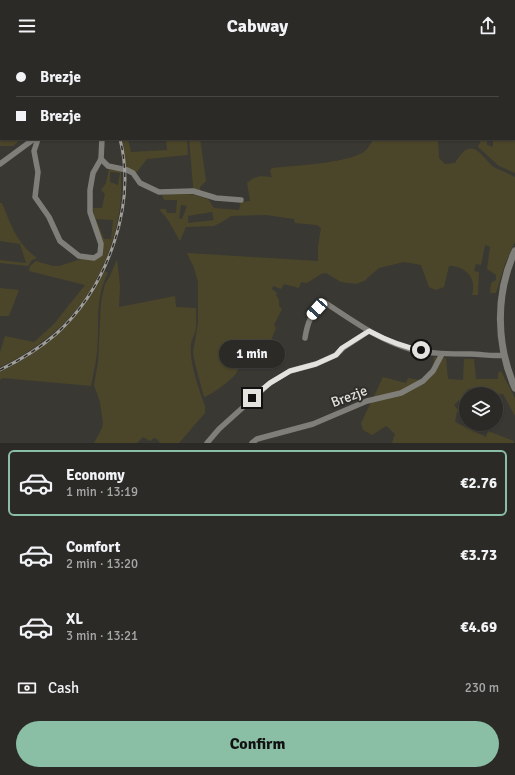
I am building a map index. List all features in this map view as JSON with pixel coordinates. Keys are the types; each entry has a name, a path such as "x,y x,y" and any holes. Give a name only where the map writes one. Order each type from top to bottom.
{"street":[{"path":"0,164 33,140"},
{"path":"38,140 34,151 38,172 35,197 50,217 60,241 80,256 94,258 100,254 101,244 90,212 90,190 93,173 101,160 102,140"},
{"path":"101,160 108,166 123,169 133,174 140,183 159,192 193,191 216,198 242,200"},
{"path":"515,251 505,277 501,297 501,321 504,355 515,388"},
{"path":"305,338 307,324 311,316 324,302 369,331 410,349 442,354 482,354 491,357 504,355"},
{"path":"207,443 219,429 270,383 290,371 316,364 336,355 342,348 369,331"},
{"name":"Brezje","path":"252,443 257,439 313,424 367,401 401,393 423,381 433,371 442,354"}],"shaded area":[{"path":"0,140 20,140 13,146 0,146"},
{"path":"122,140 128,140 131,152 167,150 166,140 187,140 188,155 147,159 136,173 126,168"},
{"path":"189,140 200,140 206,181 200,187 200,194 194,189"},
{"path":"373,140 438,140 439,158 445,164 455,163 464,151 471,149 479,152 492,166 515,177 515,242 505,264 496,293 490,293 491,283 496,280 496,275 487,269 490,247 485,245 481,265 476,264 474,271 479,272 478,295 472,295 473,283 471,278 469,274 460,268 449,266 444,287 436,290 429,287 421,265 404,262 379,268 364,281 356,284 341,282 326,273 321,274 307,283 301,282 299,288 284,284 281,289 273,286 272,289 277,293 276,295 279,300 279,306 282,309 274,325 276,328 271,340 266,343 261,343 240,360 239,367 234,376 216,391 204,397 193,352 198,323 198,282 194,268 187,253 318,261 318,246 321,228 317,225 295,223 294,219 266,215 231,216 214,226 186,227 180,241 168,220 159,209 166,209 167,213 176,213 177,200 164,200 162,195 180,193 199,196 209,200 214,208 239,210 241,202 250,201 247,183 259,177 272,177 270,171 272,168 343,160 364,152","holes":["181,205 187,206 182,219 179,218","212,212 214,220 188,223 188,216"]},
{"path":"481,140 487,140 487,145 493,147 493,140 515,140 515,173 499,166 478,147"},
{"path":"109,169 121,171 121,195 118,218 113,238 107,257 88,294 76,310 47,338 30,350 0,367 0,352 5,336 34,342 54,324 85,285 29,271 30,266 36,261 53,266 59,266 81,259 100,256 93,208 102,208 105,194 101,190 106,183","holes":["110,172 120,173 118,185 110,182","96,219 113,220 111,239 104,239"]},
{"path":"0,203 2,203 15,234 24,247 37,258 32,260 28,266 0,263 0,260 26,263 20,244 0,241"},
{"path":"117,259 120,286 119,307 175,296 176,307 196,308 196,327 191,342 191,352 195,376 205,406 205,413 179,443 160,443 154,438 150,441 143,437 137,443 94,443 103,423 100,402 94,385 98,362 101,302 105,284"},
{"path":"105,271 108,273 99,302 98,342 91,386 3,378 0,380 0,372 33,353 73,318 85,303"},
{"path":"0,288 19,290 9,316 0,316"},
{"path":"434,357 446,358 448,379 463,380 464,359 474,359 476,379 498,379 498,373 501,371 515,398 515,416 503,394 503,387 459,387 459,401 454,405 459,411 457,412 455,422 459,424 459,431 474,431 486,437 488,431 514,441 514,443 392,443 395,434 386,426 372,435 363,430 361,423 383,377 406,383 408,378 426,381 432,376"}],"railway":[{"path":"0,370 30,354 56,334 74,315 90,294 103,270 114,244 121,218 124,191 124,165 120,140"}],"route":[{"path":"252,398 270,383 290,371 316,364 336,355 342,348 369,331 410,349 421,350"}]}
